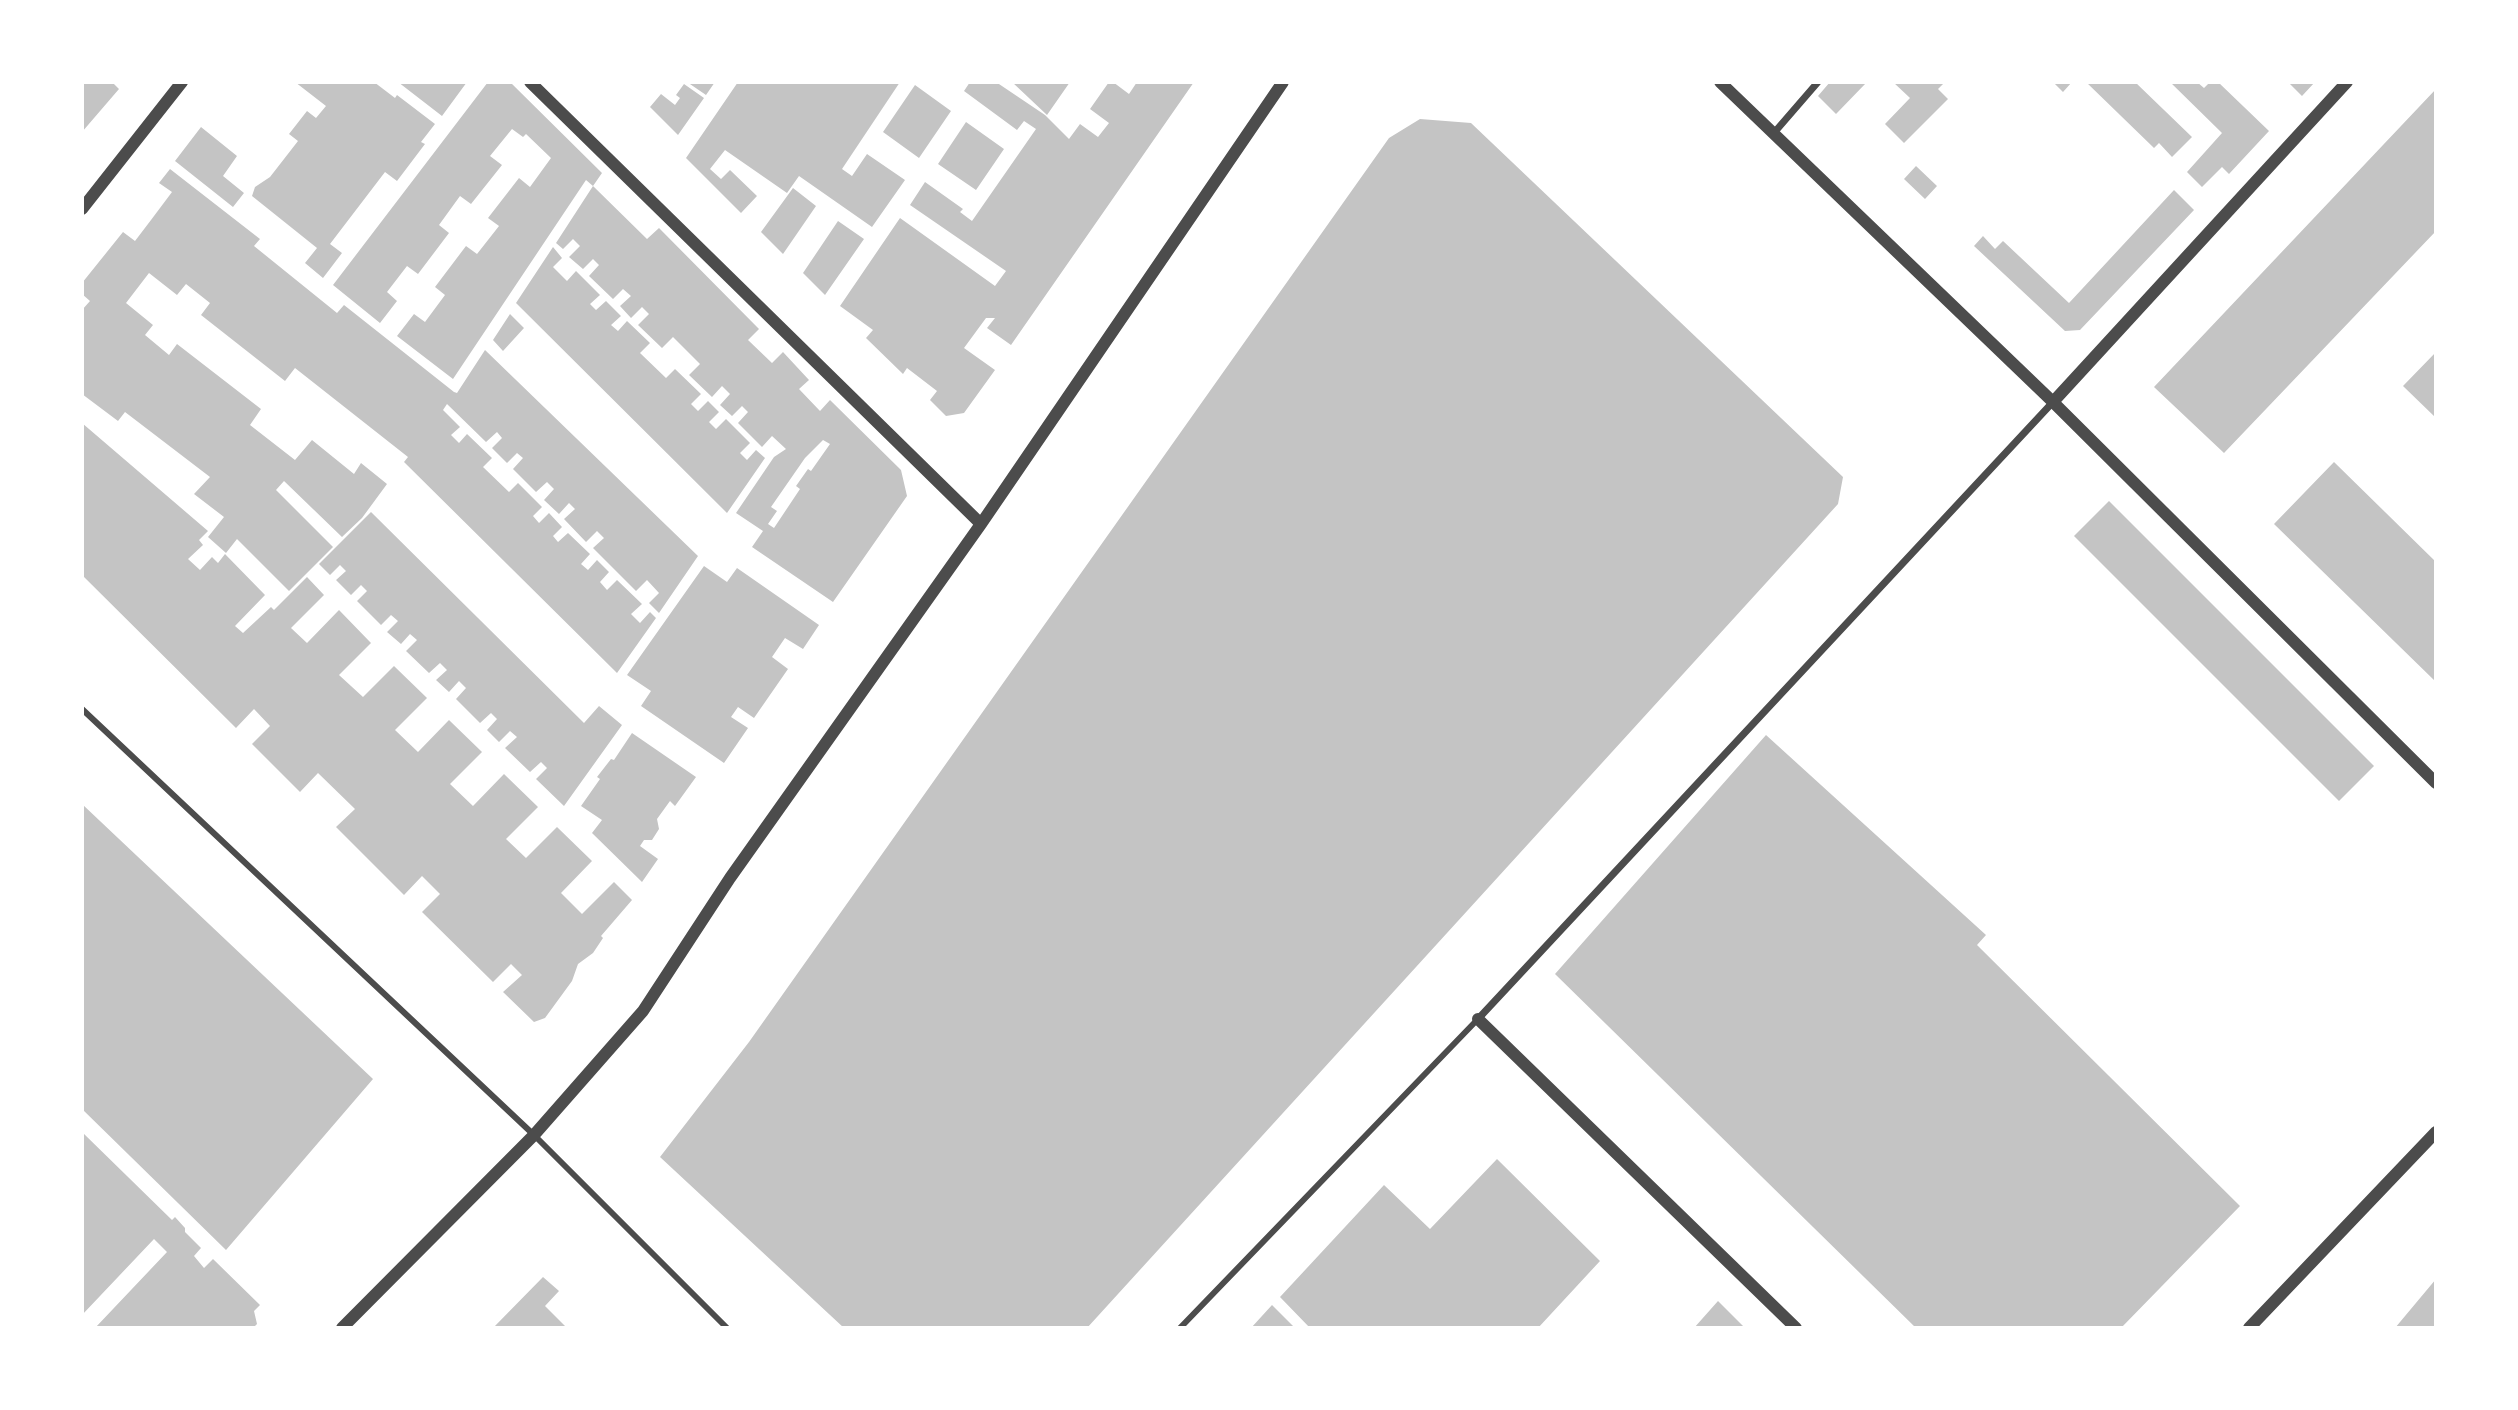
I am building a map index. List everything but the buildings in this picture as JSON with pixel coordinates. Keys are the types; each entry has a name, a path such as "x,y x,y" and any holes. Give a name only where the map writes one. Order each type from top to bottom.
{"street":[{"path":"82,209 182,82"},
{"path":"530,82 981,524"},
{"path":"342,1328 534,1135 643,1011 730,878 981,524 1283,82"},
{"path":"1720,82 2053,402 2436,783"},
{"path":"1773,134 1818,82"},
{"path":"1180,1328 1478,1019 2347,82"},
{"path":"82,709 534,1135 727,1328"},
{"path":"1478,1019 1796,1328"},
{"path":"2249,1328 2436,1132"}]}
